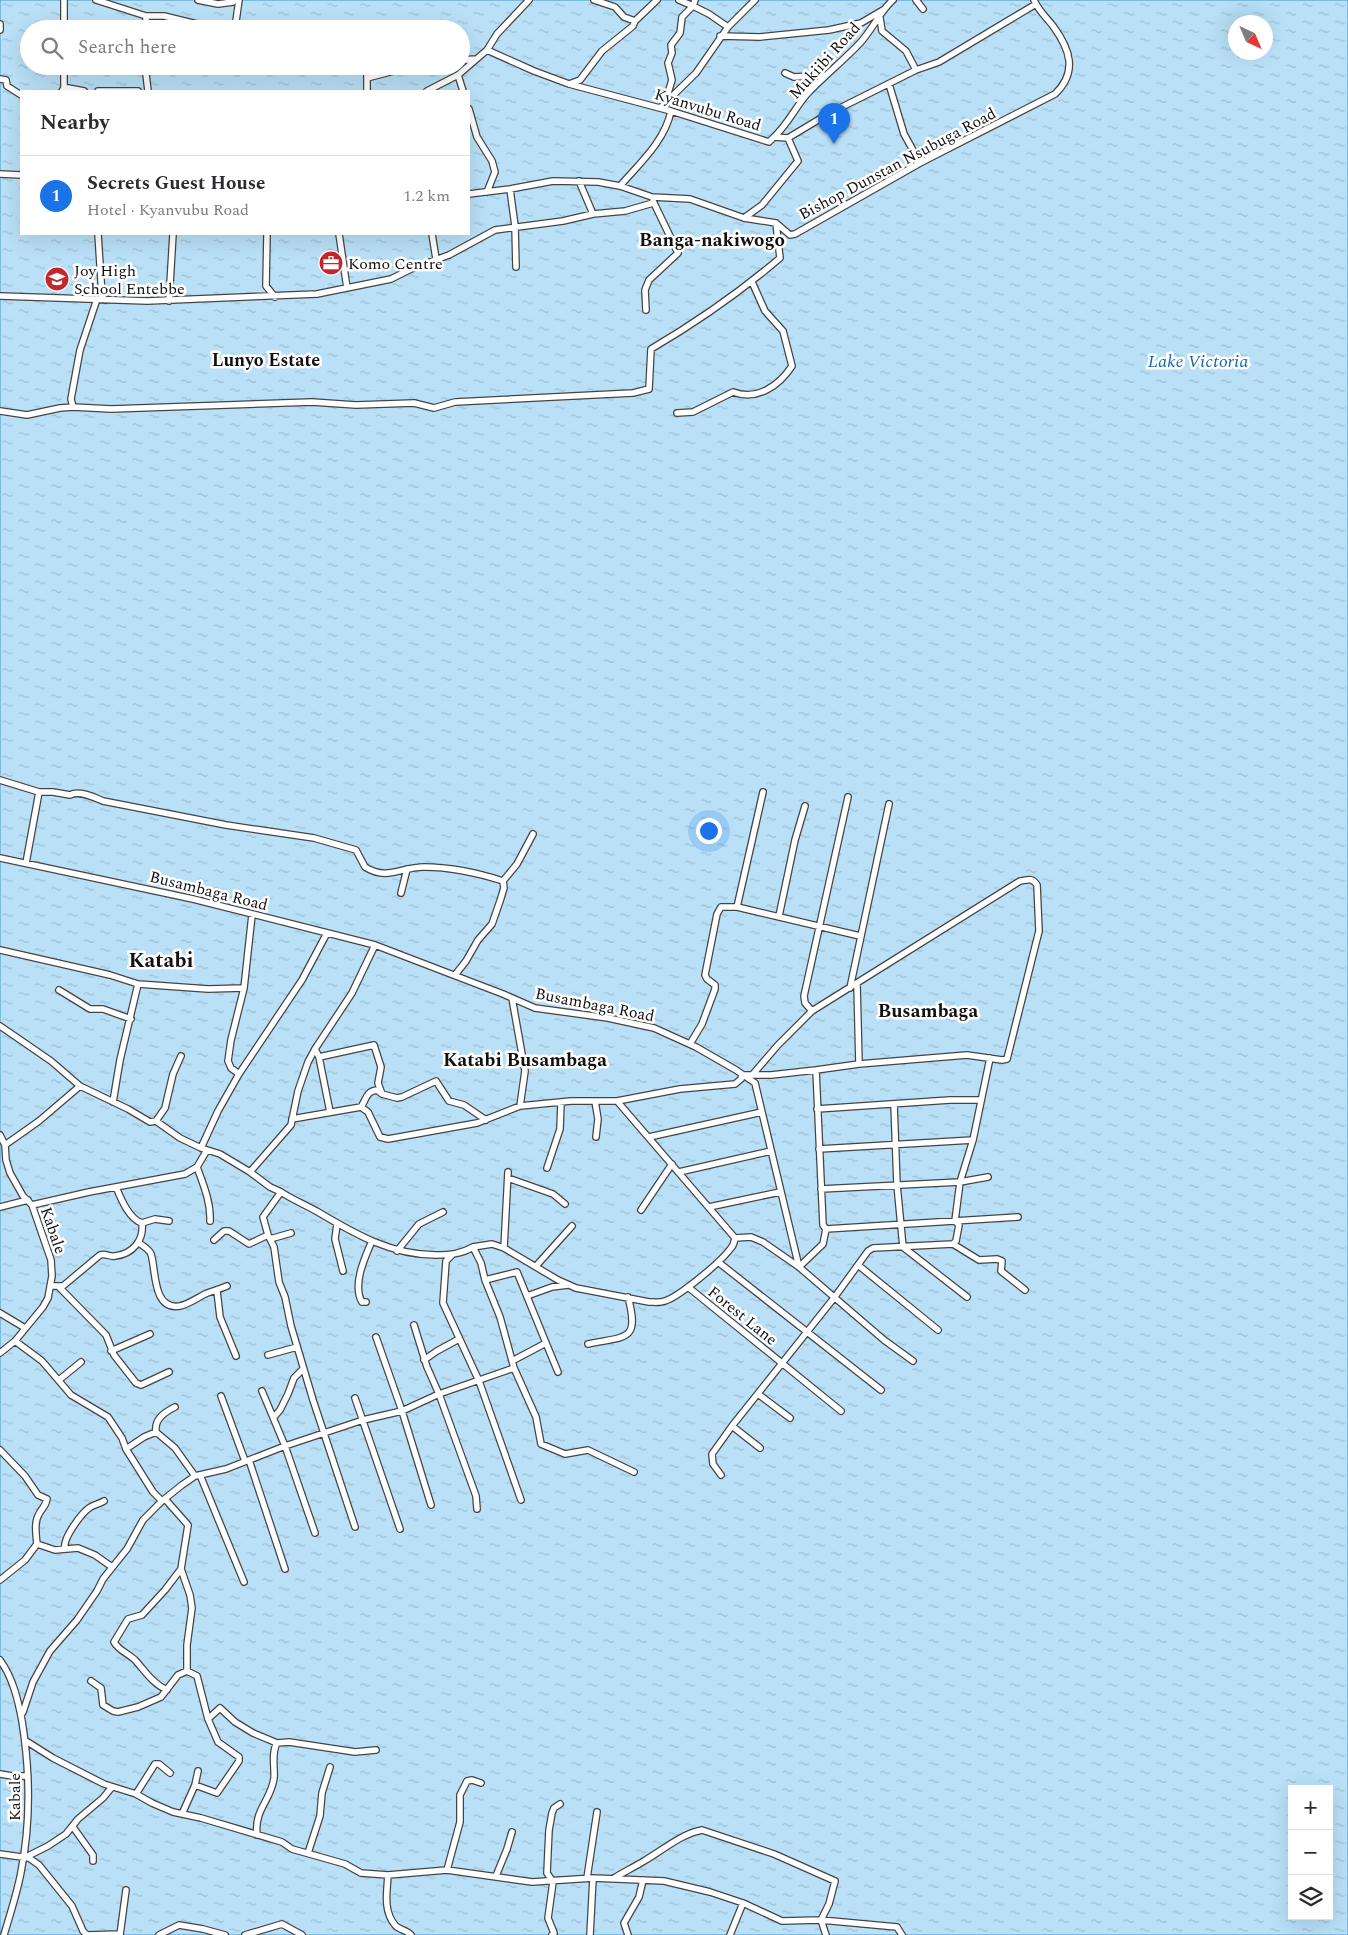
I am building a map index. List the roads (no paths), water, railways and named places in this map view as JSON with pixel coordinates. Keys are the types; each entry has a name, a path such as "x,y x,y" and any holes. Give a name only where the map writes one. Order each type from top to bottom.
{"street":[{"path":"64,0 64,20"},
{"path":"96,0 146,16 164,16 180,20"},
{"path":"198,0 218,4 233,2 234,0"},
{"path":"236,20 239,0"},
{"path":"470,64 487,50 497,34 529,0"},
{"path":"594,0 615,7 624,17 635,21"},
{"path":"569,84 580,80 602,51 633,26 635,21 656,0"},
{"path":"679,0 694,3 728,27"},
{"path":"660,108 668,102 701,66 720,36 755,0"},
{"name":"Mukiibi Road","path":"774,137 785,127 806,95 860,42 893,0"},
{"path":"916,0 923,9"},
{"path":"744,218 762,205 798,161 788,138 828,114 916,70 939,62 1005,23 1035,2"},
{"name":"Bishop Dunstan Nsubuga Road","path":"470,194 546,182 598,182 620,186 653,200 690,199 744,218 776,223 790,235 795,234 920,163 1045,100 1061,88 1070,66 1069,58 1057,32 1035,2"},
{"path":"668,102 668,93 672,80 668,63 672,53 671,45 680,32 682,17 694,3"},
{"path":"720,36 760,37 829,30 861,23 885,9"},
{"path":"880,18 882,31 906,52 916,70"},
{"path":"0,24 0,30"},
{"name":"Kyanvubu Road","path":"487,50 534,72 569,84 671,111 761,141 769,142 774,137 788,138"},
{"path":"470,59 476,59"},
{"path":"785,73 794,78 826,75"},
{"path":"64,75 63,90 68,88 79,90"},
{"path":"146,75 148,90"},
{"path":"367,90 367,78 379,75"},
{"path":"429,90 458,75 464,90"},
{"path":"0,79 6,80 7,86 20,95"},
{"path":"889,84 904,134 920,163"},
{"path":"620,186 662,134 668,123 671,111"},
{"path":"470,112 477,137 492,161 495,172 487,192"},
{"path":"0,174 20,175"},
{"path":"580,181 593,214"},
{"path":"510,189 515,226 516,267"},
{"path":"0,296 169,301 317,294 391,279 460,250 495,230 563,221 593,214 625,211 653,200 678,253 649,280 645,290 646,310"},
{"path":"0,411 27,415 73,407 112,408 312,402 356,405 414,403 434,408 455,402 633,394 649,389 651,349 696,322 752,282 780,258 776,223"},
{"path":"98,235 102,296 105,300"},
{"path":"169,301 173,235"},
{"path":"267,235 266,286 275,297"},
{"path":"339,235 347,288"},
{"path":"432,235 436,259"},
{"path":"677,413 693,412 733,392 743,396 763,392 783,379 792,366 783,331 764,311 752,282"},
{"path":"73,407 71,399 80,350 97,299"},
{"path":"0,780 39,792 88,795 103,801 226,826 314,838 356,850 365,867 377,873 390,874 423,867 439,868 504,881"},
{"path":"26,863 39,792"},
{"path":"738,907 763,792"},
{"path":"812,1010 807,1007 804,1000 848,797"},
{"path":"850,988 889,804"},
{"path":"779,916 795,840 805,806"},
{"path":"455,975 478,940 492,924 504,881 517,864 533,834"},
{"name":"Busambaga Road","path":"0,858 193,899 375,945 536,1008 642,1024 690,1044 755,1083 799,1267"},
{"path":"401,893 407,869"},
{"path":"292,1119 361,1107 368,1112 380,1137 388,1139 434,1132 486,1120 520,1106 561,1102 616,1101 680,1089 735,1084 741,1079 742,1075 771,1075 860,1064 967,1055 1004,1060 1008,1057 1039,931 1037,885 1031,879 1020,881 938,931 857,984 812,1010 753,1074"},
{"path":"690,1044 702,1024 715,989 715,985 707,980 705,975 717,914 721,908 738,907 860,936"},
{"path":"239,1074 231,1068 228,1061 231,1040 244,988 252,915"},
{"path":"210,1221 211,1212 208,1196 197,1167 218,1111 239,1074 302,980 327,933"},
{"path":"250,1172 291,1125 298,1091 315,1049 352,993 375,945"},
{"path":"0,950 110,975 138,984 208,989 244,988"},
{"path":"114,1102 120,1060 138,984"},
{"path":"857,984 860,1064"},
{"path":"59,990 90,1008 103,1009 131,1019"},
{"path":"512,998 525,1071 520,1106"},
{"path":"0,1026 51,1060 80,1086 150,1122 156,1121 165,1108 173,1074 181,1056"},
{"path":"319,1057 375,1045 381,1067 378,1083 382,1094"},
{"path":"315,1049 319,1057 330,1112"},
{"path":"955,1222 960,1182 973,1140 990,1058"},
{"path":"799,1267 823,1244 826,1229 823,1225 816,1070"},
{"path":"361,1107 371,1091 376,1090 382,1094 397,1098 436,1081 450,1101 464,1105 486,1120"},
{"path":"5,1145 39,1121 80,1086"},
{"path":"817,1108 980,1100"},
{"path":"594,1101 598,1118 596,1137"},
{"path":"616,1101 735,1238"},
{"path":"547,1168 560,1129 561,1102"},
{"path":"894,1104 897,1144 897,1186 903,1247 967,1297"},
{"path":"649,1137 762,1112"},
{"path":"156,1121 171,1133 204,1149 220,1154 250,1172 270,1188 281,1192 337,1224 397,1251 425,1255 452,1255 473,1247 492,1244 504,1248 576,1288 662,1303 688,1288 718,1262 733,1247 735,1238"},
{"name":"Kabale","path":"0,1135 5,1145 6,1160 10,1173 23,1196 30,1202 51,1260 52,1276 48,1298 43,1307 15,1341 0,1354"},
{"path":"819,1149 973,1140"},
{"path":"679,1172 772,1151"},
{"path":"641,1210 672,1164"},
{"path":"0,1207 179,1175 197,1167"},
{"path":"504,1248 508,1175 554,1194 565,1204"},
{"path":"821,1190 960,1182 988,1177"},
{"path":"116,1187 119,1196 136,1221 142,1223 155,1219 169,1221"},
{"path":"281,1192 263,1218 274,1247 280,1282 286,1298 303,1369 355,1527"},
{"path":"710,1207 780,1192"},
{"path":"397,1251 419,1224 443,1212"},
{"path":"826,1229 1018,1217"},
{"path":"953,1244 956,1241 959,1225 955,1222"},
{"path":"59,1287 100,1255 104,1253 115,1256 139,1243 143,1233 142,1223"},
{"path":"337,1224 335,1239 343,1271"},
{"path":"536,1266 572,1226"},
{"path":"214,1240 224,1231 229,1231 249,1244 269,1237 291,1233"},
{"path":"735,1238 757,1238 799,1267 884,1340 914,1361"},
{"path":"366,1302 362,1302 360,1298 359,1276 372,1241"},
{"path":"139,1243 151,1254 154,1280 160,1294 168,1304 177,1307 184,1305 227,1286"},
{"path":"721,1475 713,1464 712,1454 870,1250 953,1244 979,1260 997,1259 1002,1261 1000,1269 1003,1273 1025,1290"},
{"path":"473,1247 481,1263 500,1317 514,1368 536,1417 541,1444 565,1454 588,1450 634,1472"},
{"path":"452,1255 446,1261 443,1303 479,1381 521,1500"},
{"path":"718,1262 881,1390"},
{"path":"858,1265 938,1330"},
{"path":"486,1280 517,1272 558,1372"},
{"path":"50,1286 56,1285 59,1287 106,1335 111,1351 127,1373 139,1385 169,1372"},
{"path":"527,1296 552,1287 568,1285"},
{"name":"Forest Lane","path":"688,1288 841,1411"},
{"path":"217,1291 220,1317 236,1356"},
{"path":"588,1344 621,1337 630,1332 634,1319 628,1297"},
{"path":"0,1313 26,1328"},
{"path":"414,1325 424,1360 439,1394 476,1496 478,1509"},
{"path":"111,1351 150,1334"},
{"path":"376,1338 402,1411 431,1505"},
{"path":"424,1360 459,1339"},
{"path":"15,1341 36,1355 71,1395 108,1418 122,1438 126,1449 152,1492 163,1500 188,1525 181,1569 190,1595 192,1608 187,1645 187,1671"},
{"path":"512,1361 546,1342"},
{"path":"268,1355 298,1347"},
{"path":"59,1380 81,1362"},
{"path":"21,1714 33,1682 48,1655 77,1620 98,1590 103,1579 127,1549 143,1520 163,1500 198,1476 226,1469 285,1446 363,1420 402,1411 439,1394 514,1368"},
{"path":"274,1416 280,1410 294,1378 303,1369"},
{"path":"262,1391 274,1416 315,1533"},
{"path":"758,1394 790,1418"},
{"path":"221,1396 247,1461 285,1570"},
{"path":"355,1398 400,1530"},
{"path":"175,1407 163,1413 155,1428 156,1432 175,1448 198,1476 244,1582"},
{"path":"732,1426 760,1448"},
{"path":"126,1449 144,1437 156,1432"},
{"path":"0,1450 25,1476 38,1495 47,1499 46,1506 36,1520 37,1544 24,1560 0,1580"},
{"path":"65,1549 66,1538 84,1512 104,1501"},
{"path":"37,1544 55,1550 78,1548 95,1555 112,1567"},
{"path":"167,1690 158,1686 133,1658 118,1648 114,1642 128,1619 142,1615 181,1569"},
{"name":"Kabale","path":"0,1660 12,1681 21,1714 26,1741 28,1776 28,1834 22,1872 4,1934"},
{"path":"91,1681 101,1688 103,1705 118,1712 138,1707 161,1697 178,1675 187,1671"},
{"path":"187,1671 197,1676 208,1719 218,1742 239,1757 217,1793 195,1785"},
{"path":"208,1719 220,1708 253,1733 277,1744 288,1742 355,1752 376,1750"},
{"path":"26,1741 60,1761 112,1787 136,1794 152,1803 182,1814 282,1842 292,1849 345,1864 361,1873 388,1875 447,1870 532,1882 590,1878 664,1881 710,1892 743,1903 781,1921 822,1920 897,1927 902,1935"},
{"path":"258,1835 256,1825 258,1817 274,1779 274,1756 277,1744"},
{"path":"136,1794 155,1764 159,1764 170,1774"},
{"path":"308,1853 320,1816 322,1793 330,1767"},
{"path":"182,1814 195,1785 198,1771"},
{"path":"0,1774 28,1776"},
{"path":"447,1870 460,1822 460,1796 467,1781 472,1780 481,1783"},
{"path":"23,1858 56,1842 112,1787"},
{"path":"552,1935 554,1933 548,1918 553,1882 547,1873 549,1830 554,1808 560,1804"},
{"path":"590,1935 590,1878 597,1812"},
{"path":"73,1827 93,1855 94,1861"},
{"path":"614,1878 693,1832 702,1830 774,1854 835,1881 829,1904 822,1920 826,1935"},
{"path":"496,1876 512,1832"},
{"path":"0,1854 29,1858 45,1871 72,1906 83,1931 87,1934 120,1934 126,1890"},
{"path":"388,1875 387,1909 390,1919 396,1926 411,1935"},
{"path":"628,1935 624,1923 639,1897 643,1880"},
{"path":"730,1935 743,1903"},
{"path":"245,1935 282,1924 302,1935"},
{"path":"158,1935 179,1926 203,1929 225,1935"},
{"path":"4,1934 11,1935"}],"water":[{"name":"Lake Victoria","path":"0,0 1348,0 1348,1935 0,1935"}],"place":[{"name":"Secrets Guest House","path":"834,144"},
{"name":"Komo Centre","path":"331,263"},
{"name":"Joy High School Entebbe","path":"57,279"}],"district":[{"name":"Banga-nakiwogo","path":"712,239"},
{"name":"Lunyo Estate","path":"266,360"},
{"name":"Katabi","path":"161,960"},
{"name":"Busambaga","path":"928,1010"},
{"name":"Katabi Busambaga","path":"525,1059"}]}
